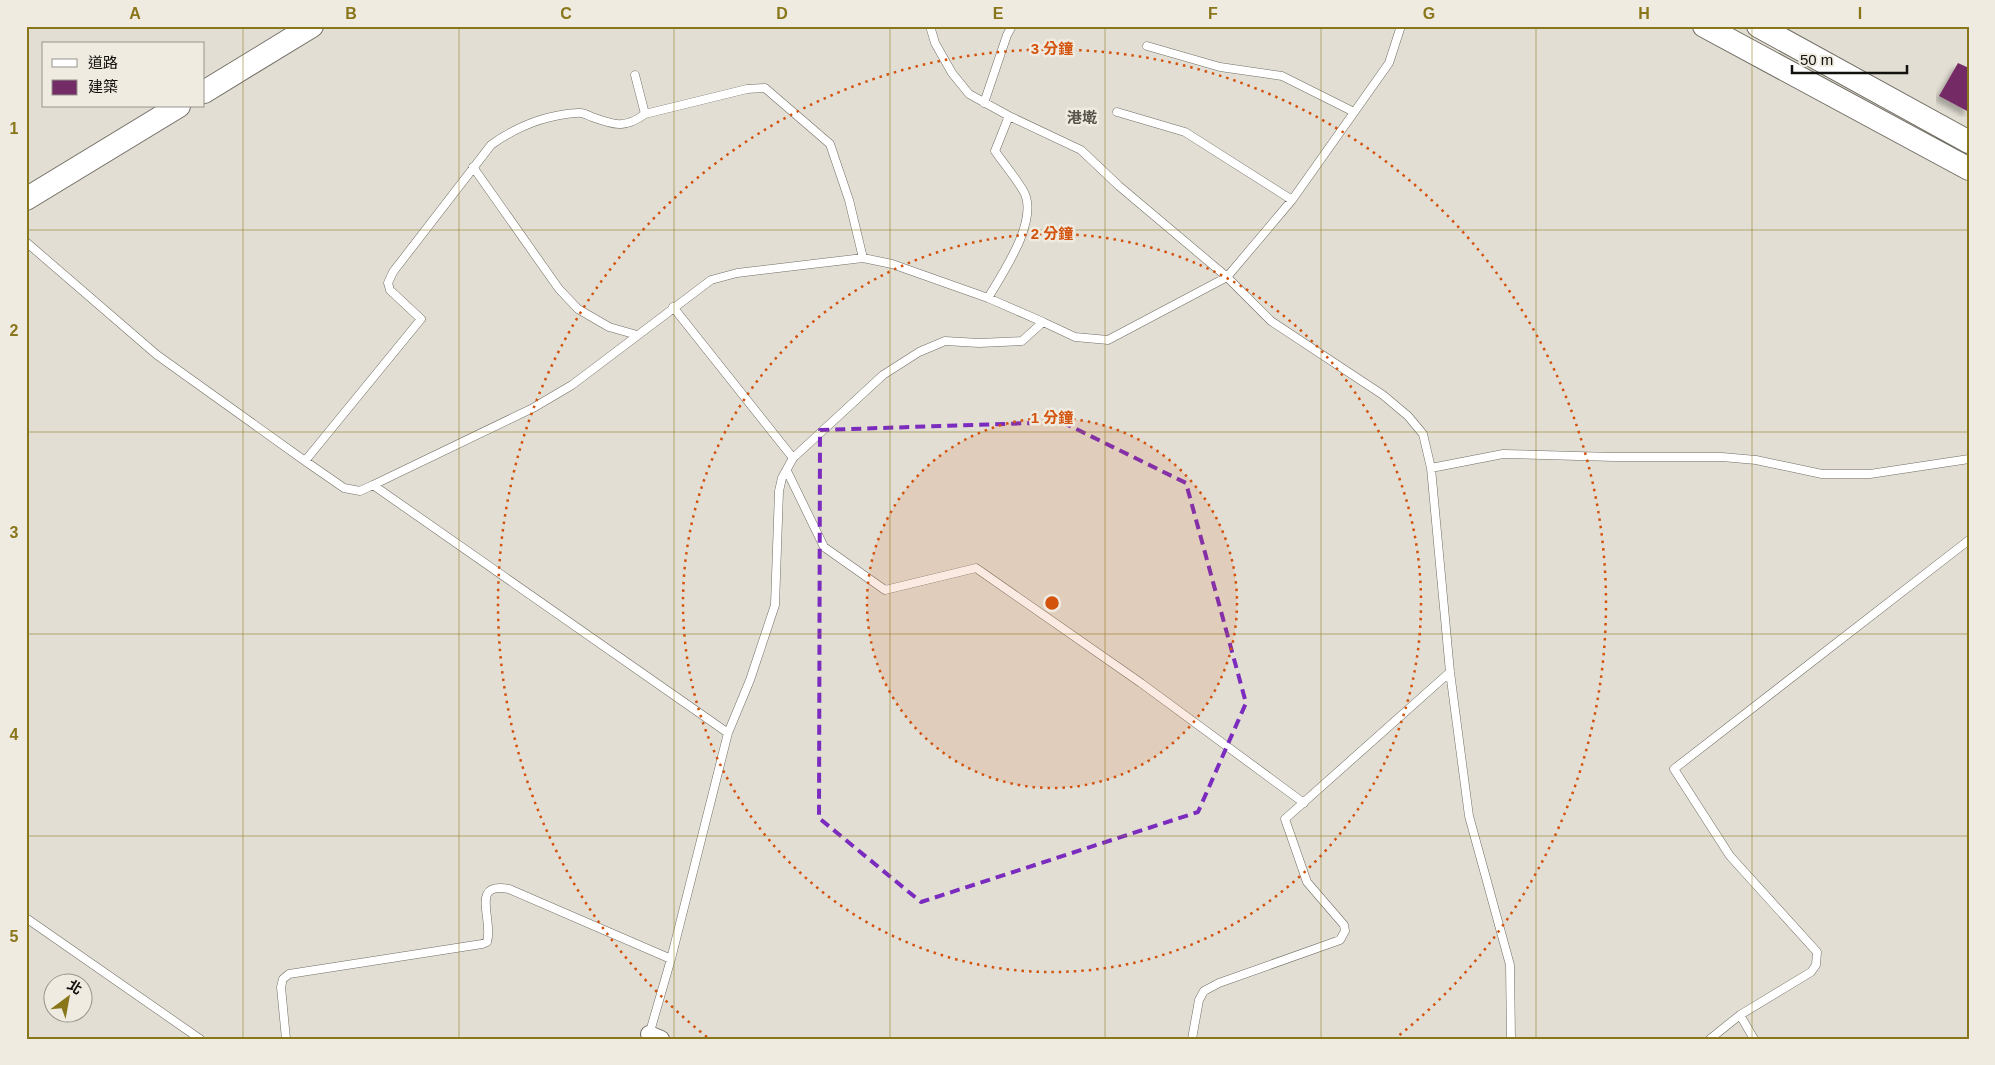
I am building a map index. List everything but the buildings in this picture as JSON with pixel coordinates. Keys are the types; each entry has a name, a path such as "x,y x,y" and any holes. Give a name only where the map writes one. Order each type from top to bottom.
{"main road":[{"path":"205,91 312,26"},
{"path":"1704,26 1969,169"},
{"path":"1760,56 1765,30 1962,138 1944,156"},
{"path":"26,199 176,108"}],"lane":[{"path":"930,26 935,43 952,73 969,94 1009,116 1081,150 1119,186 1228,277 1271,321 1384,395 1408,416 1423,434 1431,468 1450,672 1469,816 1510,965 1512,1039"},
{"path":"984,102 1007,35 1012,26"},
{"path":"26,242 157,355 344,488 360,491 533,408 572,385 711,280 737,273 863,258 892,264 988,298 1075,337 1108,340 1228,277 1292,200 1389,63 1401,26"},
{"path":"1147,46 1220,68 1282,76 1354,112"},
{"path":"635,75 645,114"},
{"path":"305,461 421,319 390,290 388,283 393,272 491,145 506,134 541,119 579,112 615,126 635,122 645,114 747,89 765,88 830,144 849,200 863,258"},
{"path":"1117,112 1185,132 1292,200"},
{"path":"988,298 1022,239 1027,204 1024,193 995,151 1009,116"},
{"path":"473,167 559,288 578,309 609,327 637,335"},
{"path":"673,307 793,458"},
{"path":"652,1037 728,734 750,680 775,605 779,491 793,458 883,374 919,352 945,341 979,343 1022,341 1043,322"},
{"path":"1431,468 1503,454 1722,457 1756,460 1822,474 1870,474 1969,459"},
{"path":"787,471 824,547 885,590 976,568 1141,683 1304,803"},
{"path":"373,485 728,734"},
{"path":"1710,1039 1740,1015 1811,972 1816,965 1817,952 1730,856 1674,769 1969,540"},
{"path":"1192,1039 1199,1000 1204,991 1219,983 1340,940 1345,931 1344,925 1308,882 1285,819 1450,672"},
{"path":"286,1039 281,987 283,979 289,974 487,942 489,934 485,899 488,891 496,886 510,889 671,959"},
{"path":"26,918 200,1039"},
{"path":"1740,1015 1754,1039"}],"highlighted area":[{"path":"1062,422 1186,483 1246,703 1198,812 921,902 819,818 820,430"}],"district":[{"name":"港墘","path":"1082,118"}]}
